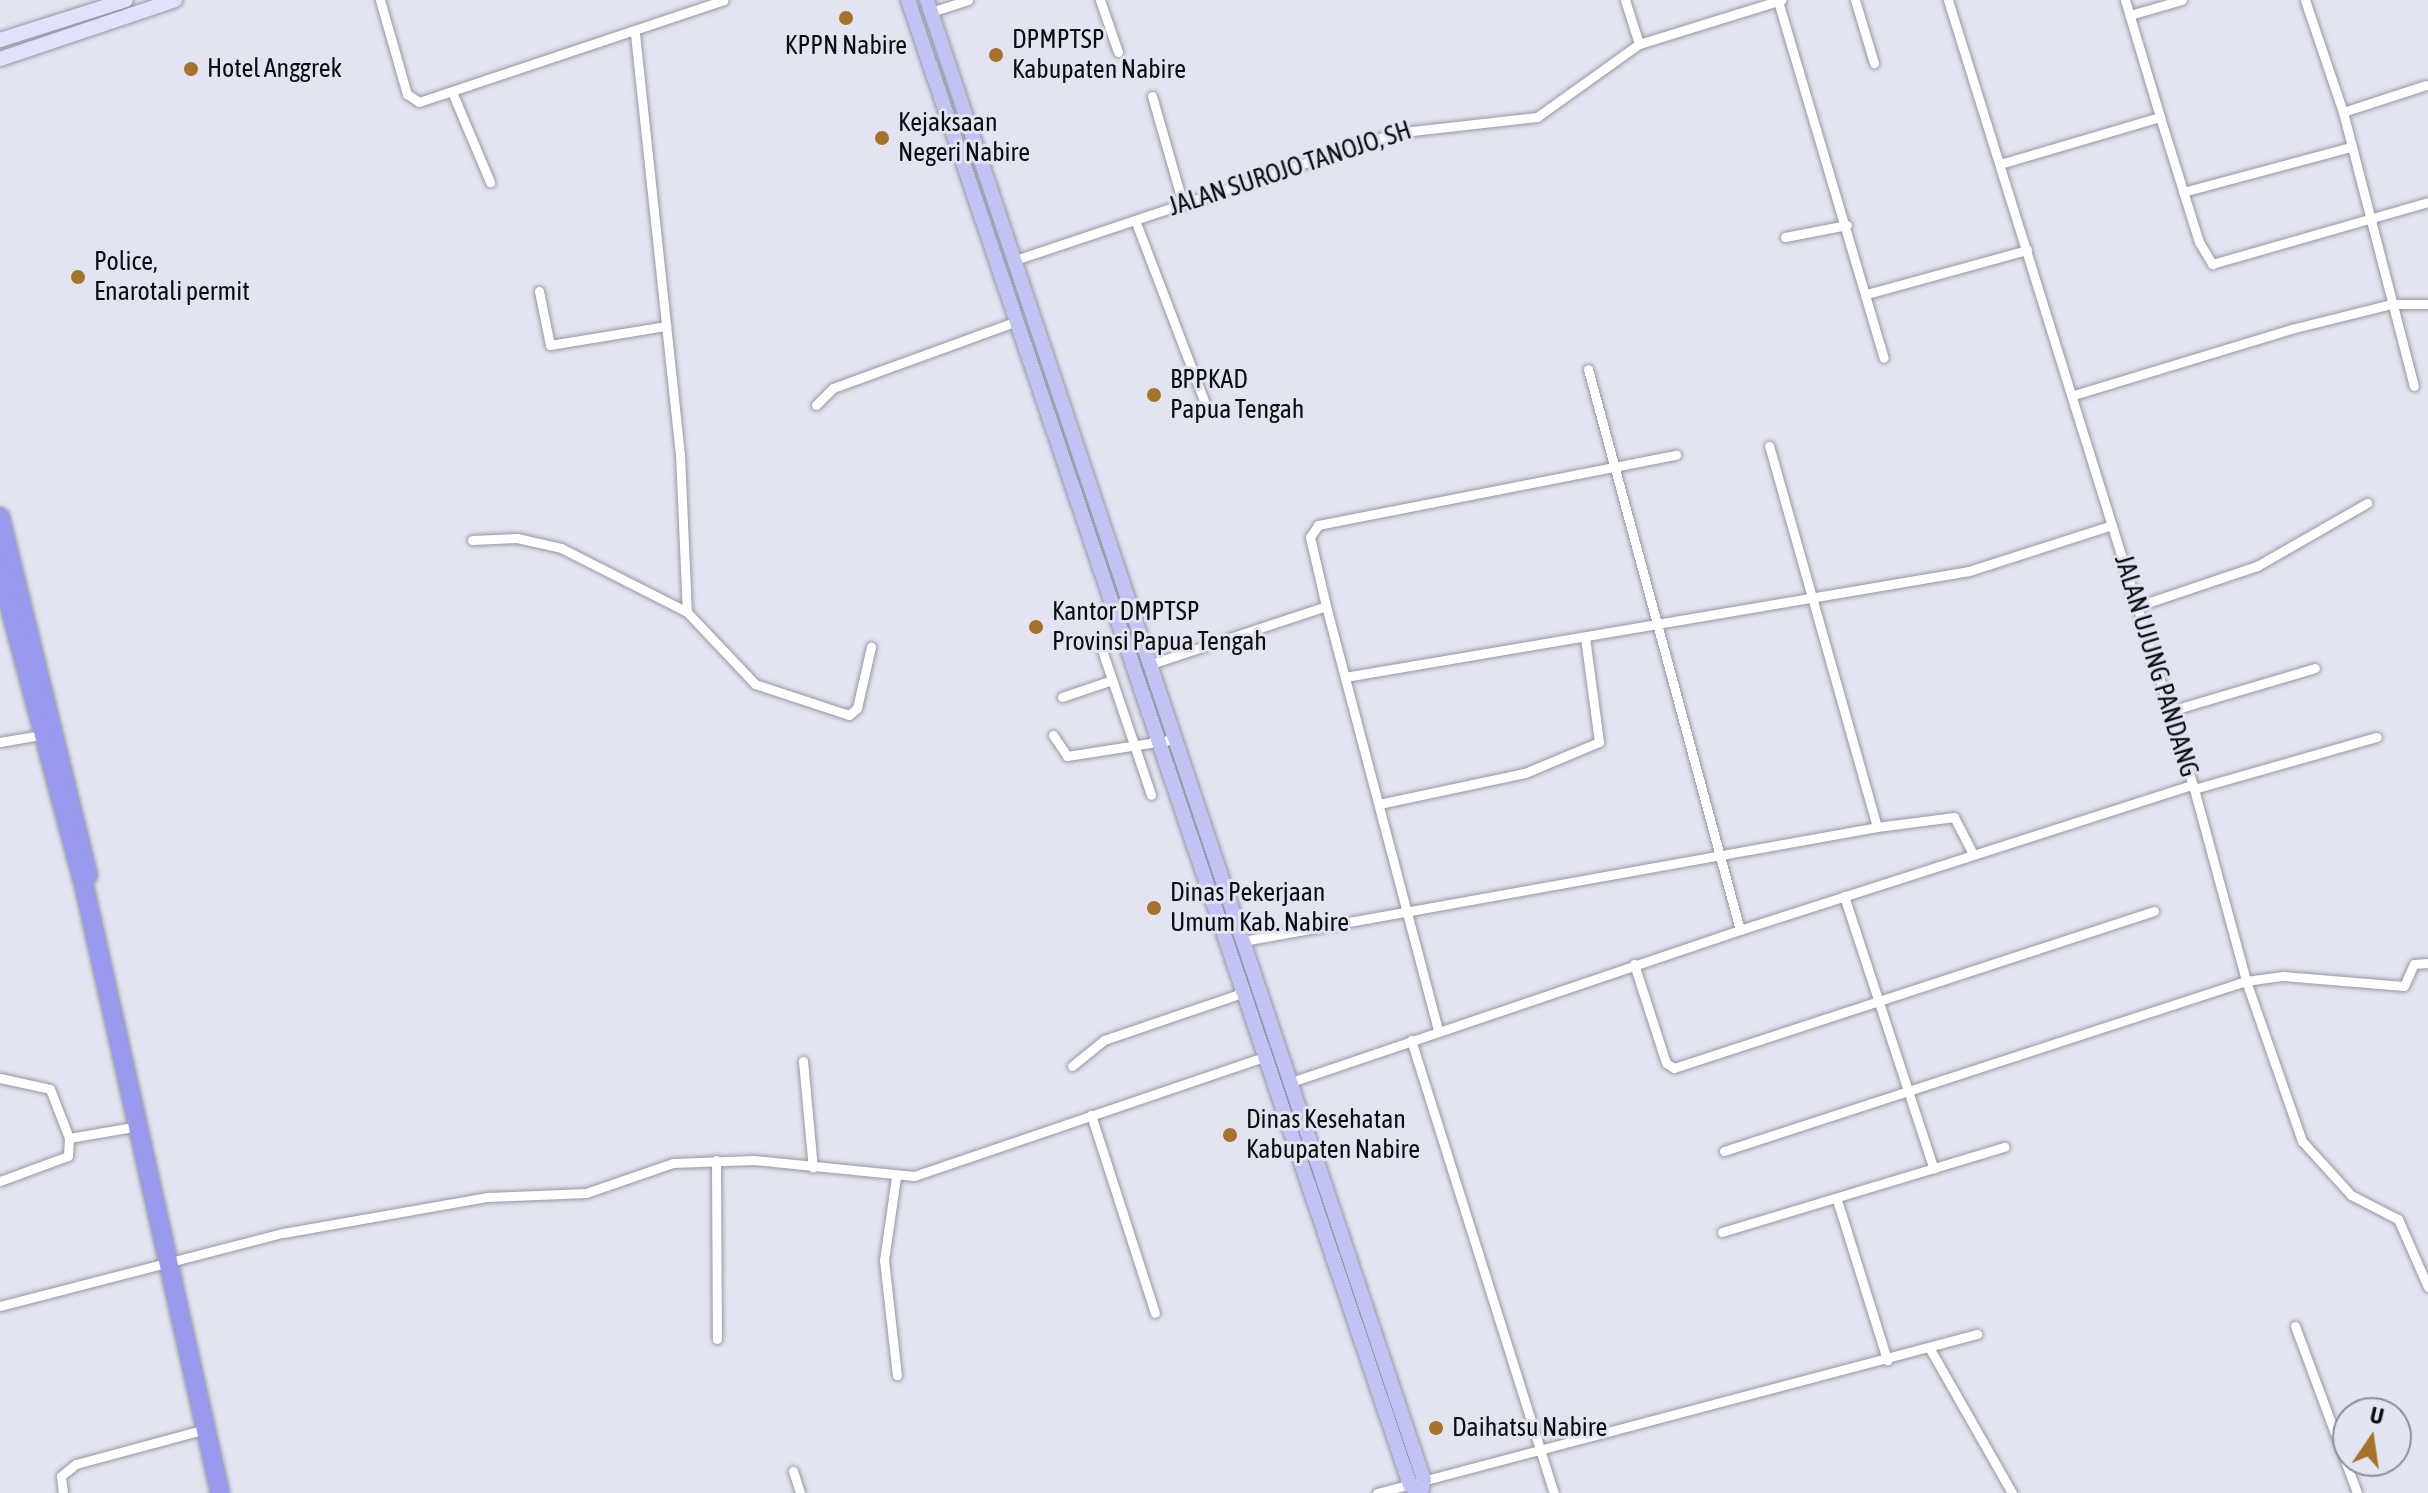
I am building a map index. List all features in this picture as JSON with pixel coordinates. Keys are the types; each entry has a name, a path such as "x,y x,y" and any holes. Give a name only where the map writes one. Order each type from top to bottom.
{"highway":[{"path":"0,517 37,691 41,735 85,890 220,1493"},
{"path":"0,570 82,843 85,890"}],"main road":[{"path":"0,40 126,0"},
{"path":"0,59 175,0"},
{"path":"908,0 1266,1056 1419,1488"},
{"path":"929,6 1291,1082 1419,1488"},
{"path":"98,9 103,24"},
{"path":"944,105 961,99"},
{"path":"1036,376 1052,369"}],"street":[{"path":"380,0 411,99 452,92 635,34 723,0"},
{"path":"929,6 968,0"},
{"path":"1100,0 1118,52"},
{"path":"1625,0 1639,44"},
{"path":"1855,0 1874,63"},
{"name":"JALAN UJUNG PANDANG","path":"1948,0 2074,395 2170,711 2246,981 2305,1147 2351,1195 2398,1219 2428,1287"},
{"path":"2125,0 2183,192 2212,264 2428,202"},
{"path":"2130,15 2182,0"},
{"path":"2305,0 2343,112 2414,386"},
{"path":"1778,1 1884,358"},
{"name":"JALAN SUROJO TANOJO, SH","path":"1015,260 1407,129 1537,117 1605,65 1639,44 1778,1"},
{"path":"635,34 666,326 687,612"},
{"path":"2343,112 2426,85"},
{"path":"452,92 490,182"},
{"path":"1152,96 1183,204"},
{"path":"2000,164 2160,117"},
{"path":"2183,192 2351,147"},
{"path":"1135,220 1206,406"},
{"path":"1785,237 1847,225"},
{"path":"1867,294 2027,250"},
{"path":"539,291 550,345 666,326"},
{"path":"2074,395 2391,304 2428,304"},
{"path":"816,405 833,388 1017,321"},
{"path":"1588,369 1722,853 1740,930"},
{"path":"1769,446 1809,598 1877,827"},
{"path":"1438,1030 1410,910 1326,606 1312,528 1676,455"},
{"path":"2138,606 2257,566 2367,503"},
{"path":"1345,677 1658,626 1982,568 2112,525"},
{"path":"472,540 517,538 561,548 687,612 762,689 849,715 857,708 871,647"},
{"path":"1151,664 1326,606"},
{"path":"1379,804 1525,773 1599,742 1585,637"},
{"path":"1101,647 1151,795"},
{"path":"2170,711 2315,668"},
{"path":"1062,697 1112,680"},
{"path":"0,742 41,735"},
{"path":"1053,735 1067,756 1161,745 1176,739"},
{"path":"1291,1082 1634,964 1973,854 2193,787 2377,737"},
{"path":"1243,941 1722,853 1954,817 1973,854"},
{"path":"1844,896 1934,1169"},
{"path":"1634,964 1671,1067 1879,1003 2154,911"},
{"path":"1724,1151 2246,981 2283,976 2404,986 2414,964 2428,963"},
{"path":"1072,1066 1104,1040 1245,992"},
{"path":"1411,1040 1554,1493"},
{"path":"0,1294 0,1306 168,1267 283,1233 488,1197 586,1193 666,1165 716,1160 896,1177 1266,1056"},
{"path":"803,1061 813,1168"},
{"path":"0,1078 50,1089 69,1138 68,1156 0,1181"},
{"path":"1091,1115 1155,1313"},
{"path":"69,1138 139,1126"},
{"path":"1722,1232 1837,1200 2004,1147"},
{"path":"716,1160 717,1339"},
{"path":"896,1177 884,1260 897,1375"},
{"path":"1837,1200 1887,1360"},
{"path":"2295,1326 2357,1493"},
{"path":"1377,1493 1419,1488 1540,1449 1930,1349 1977,1334"},
{"path":"1930,1349 2012,1493"},
{"path":"63,1493 61,1476 76,1464 206,1429"},
{"path":"793,1471 800,1493"}],"place":[{"name":"KPPN Nabire","path":"846,18"},
{"name":"DPMPTSP Kabupaten Nabire","path":"996,55"},
{"name":"Hotel Anggrek","path":"191,69"},
{"name":"Kejaksaan Negeri Nabire","path":"882,138"},
{"name":"Police, Enarotali permit","path":"78,277"},
{"name":"BPPKAD Papua Tengah","path":"1154,395"},
{"name":"Kantor DMPTSP Provinsi Papua Tengah","path":"1036,627"},
{"name":"Dinas Pekerjaan Umum Kab. Nabire","path":"1154,908"},
{"name":"Dinas Kesehatan Kabupaten Nabire","path":"1230,1135"},
{"name":"Daihatsu Nabire","path":"1436,1428"}]}
